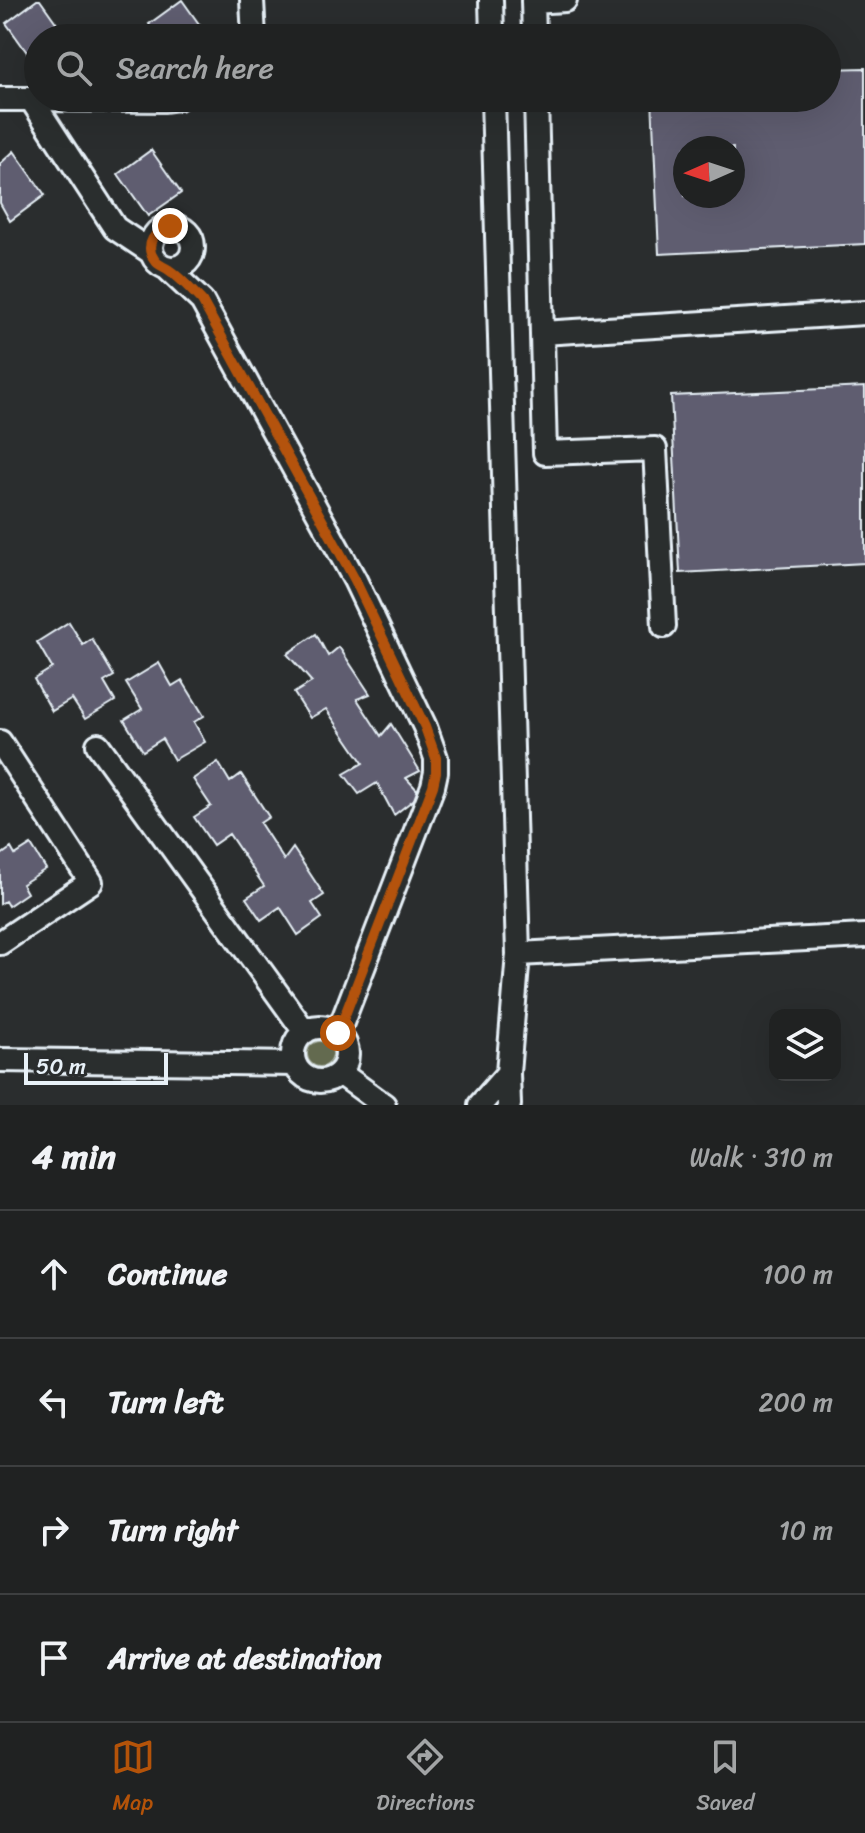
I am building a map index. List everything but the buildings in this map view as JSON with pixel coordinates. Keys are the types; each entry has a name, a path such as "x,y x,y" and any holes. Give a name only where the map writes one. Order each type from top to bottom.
{"street":[{"path":"252,0 253,24"},
{"path":"491,0 492,24"},
{"path":"534,24 533,1 565,0"},
{"path":"0,99 24,99"},
{"path":"39,112 115,228 151,252 157,263 168,269 202,301 355,580 425,727 436,758 433,786 338,1033"},
{"path":"493,112 518,954 508,1073 509,1105"},
{"path":"536,112 545,453 655,449 664,626"},
{"path":"151,252 152,237 163,228 177,226 189,234 193,248 188,262 168,269"},
{"path":"542,333 865,313"},
{"path":"0,742 91,882 0,943"},
{"path":"98,745 305,1032"},
{"path":"518,954 865,936"},
{"path":"322,1027 338,1033 347,1048 347,1057 340,1073 324,1081 307,1078 295,1064 294,1046 298,1038 313,1028 322,1027"},
{"path":"2,1057 295,1064"},
{"path":"340,1073 384,1105"},
{"path":"480,1105 508,1073"}],"green space":[{"path":"320,1041 330,1044 333,1054 330,1064 320,1067 310,1064 307,1054 310,1044"}],"route":[{"path":"170,226 152,237 153,258 202,301 355,580 425,727 436,758 433,786 338,1033"}]}
